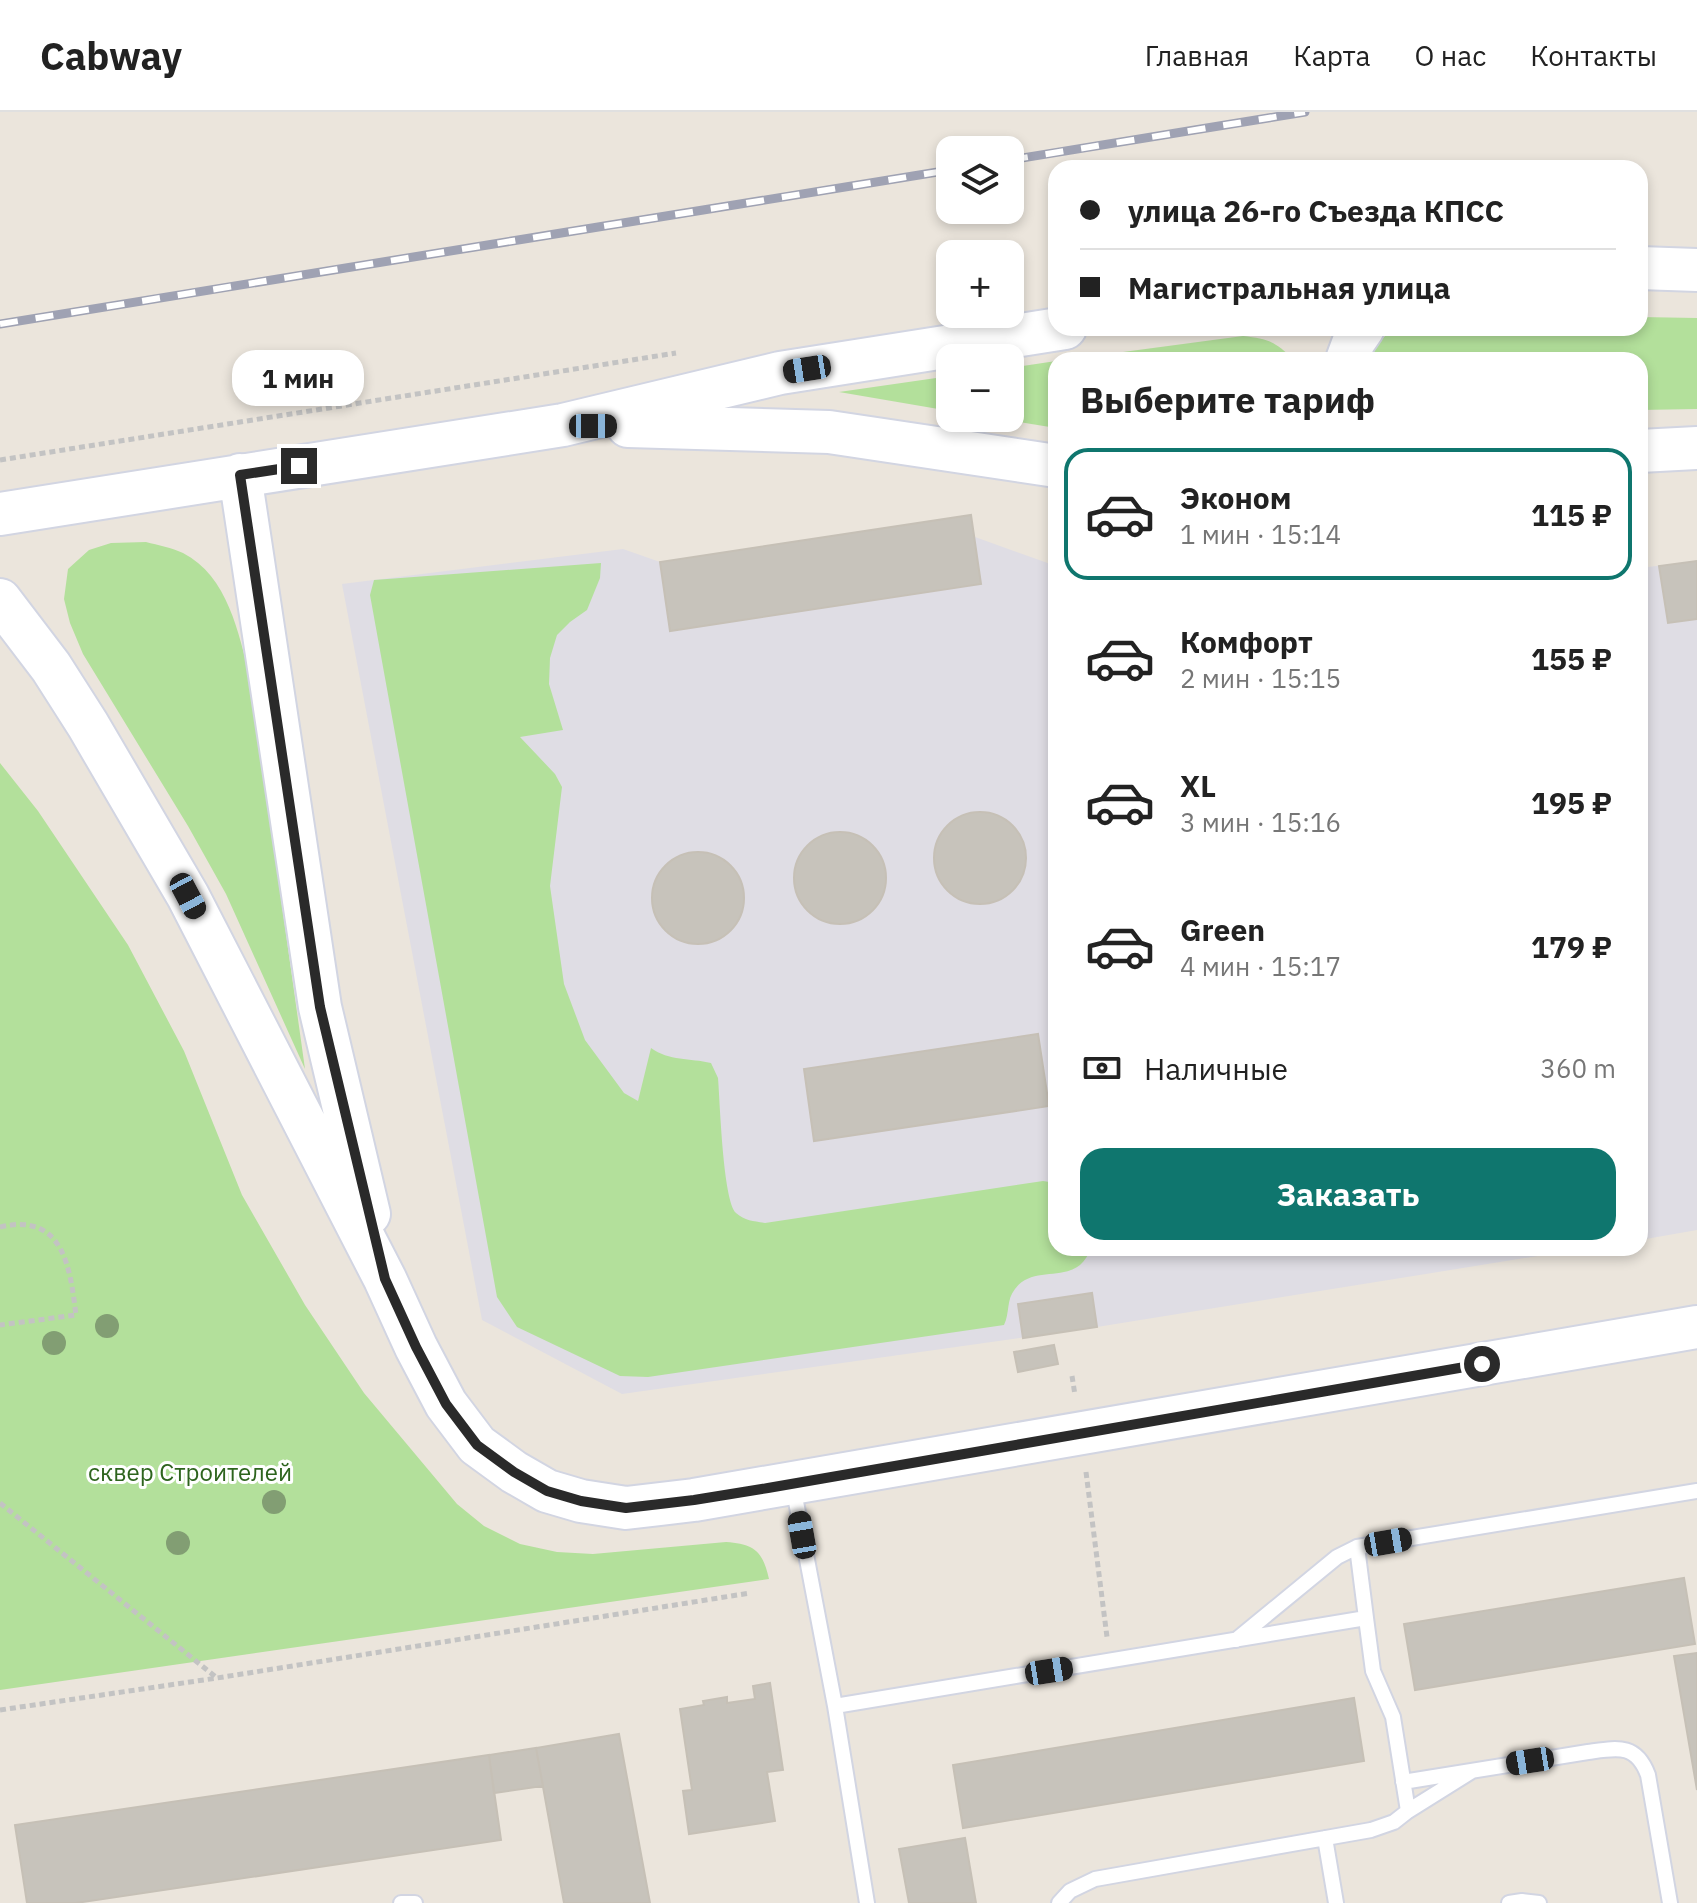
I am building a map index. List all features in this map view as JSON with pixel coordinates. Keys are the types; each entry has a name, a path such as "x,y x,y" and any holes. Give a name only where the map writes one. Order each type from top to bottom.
{"main road":[{"path":"1648,268 1697,270"},
{"path":"0,514 563,425 780,373 1048,331"},
{"path":"563,425 829,432 1048,465"},
{"path":"1648,451 1697,448"},
{"path":"240,475 320,1007 385,1279"},
{"path":"0,600 51,667 140,812 230,976 446,1404 477,1445 547,1491 581,1501 626,1508 694,1500 1697,1327"}],"lane":[{"path":"793,1484 835,1706 867,1903"},
{"path":"1236,1640 1337,1557 1357,1547 1697,1491"},
{"path":"1357,1547 1373,1671 1393,1717 1408,1811"},
{"path":"835,1706 1366,1618"},
{"path":"1403,1782 1600,1751 1629,1750 1642,1759 1648,1775 1670,1903"},
{"path":"1059,1903 1070,1891 1095,1879 1371,1830 1394,1822 1472,1771"},
{"path":"1325,1838 1336,1903"},
{"path":"401,1903 415,1903"},
{"path":"1509,1903 1539,1903"}],"path":[{"path":"0,460 685,352"},
{"path":"0,1227 20,1223 39,1228 53,1237 70,1267 76,1315 0,1325"},
{"path":"1072,1376 1110,1660"},
{"path":"0,1503 217,1678"},
{"path":"0,1710 750,1593"}],"shaded area":[{"path":"971,515 975,537 1048,563 1048,1256 1537,1256 1097,1327 622,1394 482,1320 342,584 623,549 660,562"},
{"path":"1697,561 1697,1230 1648,1239 1648,567"}],"green space":[{"path":"1648,317 1697,318 1697,409 1648,410 1648,352 1373,352 1385,336 1648,336"},
{"path":"1243,336 1272,342 1285,352 1123,352"},
{"path":"1048,362 1048,427 1024,423 1024,366"},
{"path":"936,378 936,409 839,392"},
{"path":"146,542 179,551 198,563 221,591 236,625 250,678 305,1069 226,894 83,654 70,623 64,599 68,569 89,550 111,543"},
{"path":"601,563 600,578 587,610 557,635 550,658 549,684 563,730 520,737 555,774 562,787 550,886 564,984 585,1040 624,1093 638,1101 651,1048 672,1057 711,1063 718,1078 725,1171 736,1213 743,1218 765,1223 1043,1181 1048,1182 1048,1256 1087,1256 1082,1263 1064,1272 1022,1282 1010,1298 1004,1325 648,1377 620,1376 517,1327 497,1297 370,595 374,580"},
{"name":"cквер Cтроителей","path":"0,763 38,811 128,945 184,1051 242,1195 305,1305 364,1393 457,1504 484,1526 520,1544 557,1552 593,1554 726,1542 744,1545 760,1556 769,1579 0,1690"}],"building":[{"path":"971,515 981,584 670,631 660,562"},
{"path":"1697,561 1697,619 1668,623 1659,566"},
{"path":"980,812 997,816 1012,826 1022,841 1026,858 1022,875 1012,890 997,900 980,904 963,900 948,890 938,875 934,858 938,841 948,826 963,816"},
{"path":"840,832 857,836 872,846 882,861 886,878 882,895 872,910 857,920 840,924 823,920 808,910 798,895 794,878 798,861 808,846 823,836"},
{"path":"698,852 715,856 730,866 740,881 744,898 740,915 730,930 715,940 698,944 681,940 666,930 656,915 652,898 656,881 666,866 681,856"},
{"path":"1038,1034 1048,1106 814,1141 804,1069"},
{"path":"1092,1293 1097,1327 1023,1338 1018,1304"},
{"path":"1054,1345 1058,1364 1018,1372 1014,1352"},
{"path":"1684,1578 1695,1644 1415,1690 1404,1624"},
{"path":"1697,1653 1697,1790 1674,1656"},
{"path":"770,1683 783,1770 767,1772 775,1821 689,1834 683,1791 692,1790 680,1709 727,1697 727,1703 755,1699 753,1686"},
{"path":"1354,1698 1364,1761 963,1828 953,1765"},
{"path":"619,1734 650,1903 564,1903 536,1748"},
{"path":"536,1748 543,1786 494,1793 489,1755"},
{"path":"489,1755 501,1840 76,1903 27,1903 15,1825"},
{"path":"965,1838 976,1903 909,1903 899,1849"}],"railway":[{"path":"1024,158 1305,112"},
{"path":"0,324 936,172"}],"route":[{"path":"299,466 240,475 320,1007 385,1279 446,1404 477,1445 547,1491 581,1501 626,1508 768,1488 1482,1364"}]}
